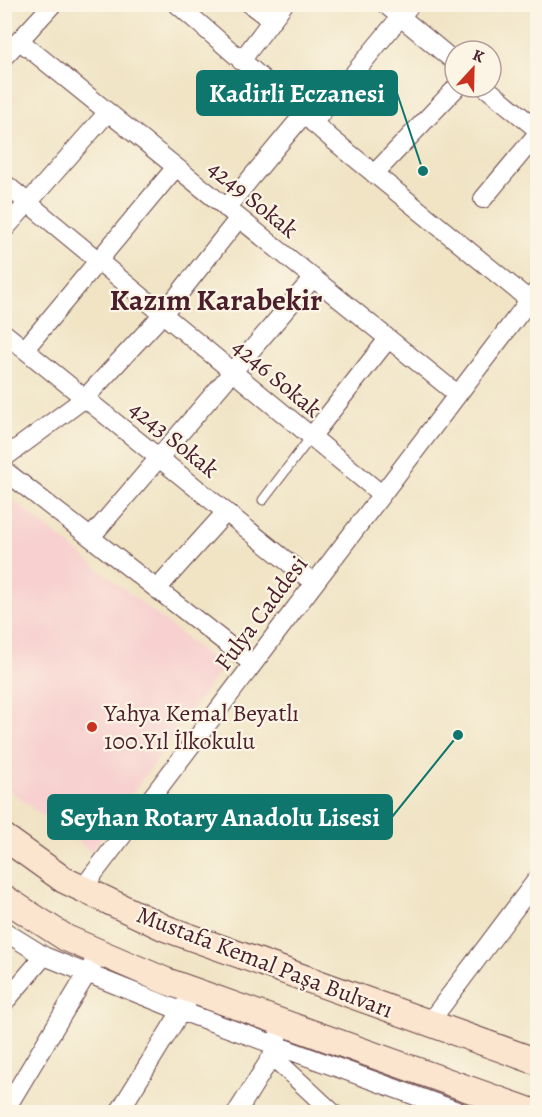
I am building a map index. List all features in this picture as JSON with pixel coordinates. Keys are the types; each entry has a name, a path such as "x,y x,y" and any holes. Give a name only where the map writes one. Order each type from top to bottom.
{"main road":[{"name":"Mustafa Kemal Paşa Bulvarı","path":"4,837 64,880 165,928 537,1062"},
{"name":"Mustafa Kemal Paşa Bulvarı","path":"4,898 66,938 94,962 188,1001 277,1042 533,1113"}],"street":[{"path":"4,57 53,4"},
{"path":"177,4 374,174 533,294"},
{"path":"250,4 272,21"},
{"path":"241,61 284,4"},
{"path":"385,4 406,11 443,50"},
{"path":"4,458 85,398 163,314 232,213 308,119 406,11"},
{"name":"4249 Sokak","path":"20,41 457,394"},
{"path":"374,174 446,99"},
{"path":"483,199 537,131 499,99"},
{"path":"4,230 108,112"},
{"path":"25,349 97,259 176,167"},
{"name":"4246 Sokak","path":"4,183 381,494"},
{"path":"91,537 313,278"},
{"name":"Fulya Caddesi","path":"82,889 533,294"},
{"name":"4243 Sokak","path":"4,333 314,583"},
{"path":"311,437 388,339"},
{"path":"4,470 253,664"},
{"path":"157,589 225,512"},
{"path":"429,1023 537,878"},
{"path":"4,931 44,956 94,962 4,1112"},
{"path":"4,1003 44,956"},
{"path":"119,1113 188,1001"},
{"path":"237,1113 277,1042"},
{"path":"277,1042 332,1113"},
{"path":"277,1042 460,1113"}],"lane":[{"path":"262,500 311,437"}],"shaded area":[{"name":"Yahya Kemal Beyatlı 100.Yıl İlkokulu","path":"5,494 222,667 91,852 5,787"}],"place":[{"name":"Kadirli Eczanesi","path":"423,171"},
{"name":"Yahya Kemal Beyatlı 100.Yıl İlkokulu","path":"92,727"},
{"name":"Seyhan Rotary Anadolu Lisesi","path":"458,735"}],"district":[{"name":"Kazım Karabekir","path":"216,300"}]}
